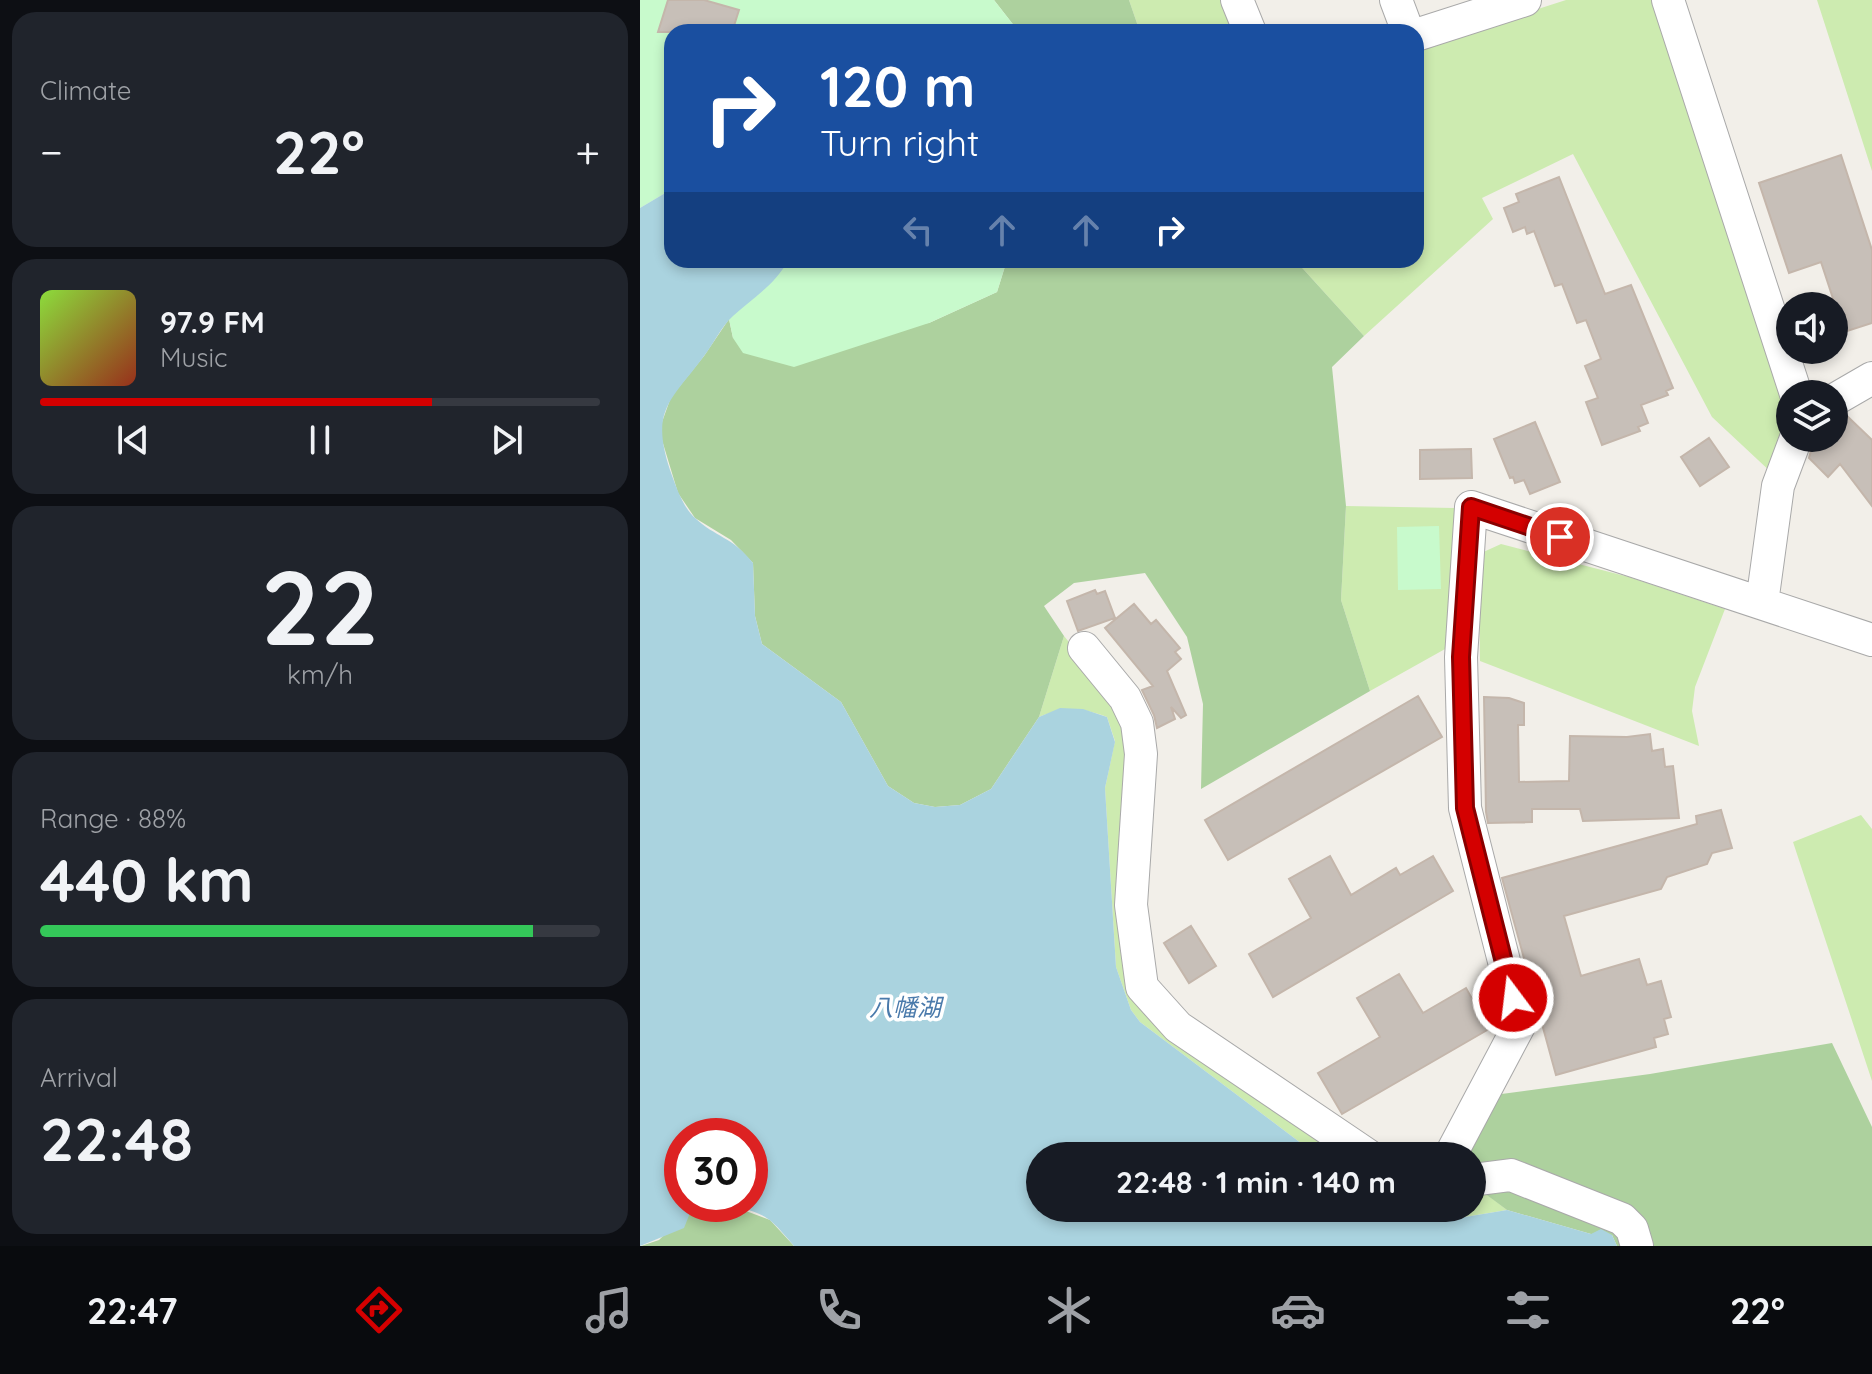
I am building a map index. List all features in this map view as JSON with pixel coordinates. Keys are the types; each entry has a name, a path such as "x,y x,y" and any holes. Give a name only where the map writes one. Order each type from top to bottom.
{"street":[{"path":"1237,0 1247,24"},
{"path":"1396,0 1405,24"},
{"path":"1668,0 1791,380"},
{"path":"1424,32 1508,3"},
{"path":"1848,392 1872,378"},
{"path":"1762,603 1778,486 1791,452"},
{"path":"1457,1142 1520,1024 1465,808 1461,657 1471,507 1872,640"},
{"path":"1084,648 1125,698 1137,723 1141,754 1131,905 1142,987 1178,1027 1348,1142"},
{"path":"1486,1178 1511,1175 1622,1219 1632,1229 1637,1246"}],"green space":[{"path":"640,0 994,0 1013,24 664,24 664,194 640,208"},
{"path":"994,0 1129,0 1137,24 1013,24"},
{"path":"1129,0 1228,0 1237,24 1137,24"},
{"path":"1566,0 1654,0 1778,380 1776,452 1782,452 1773,474 1712,417 1573,154 1482,198 1493,219 1364,336 1302,268 1424,268 1424,45"},
{"path":"1817,0 1872,0 1872,171"},
{"path":"774,268 1004,268 997,292 929,323 794,367 743,353 733,338 729,319"},
{"path":"1004,268 1302,268 1364,336 1332,367 1346,506 1341,600 1370,691 1201,789 1203,704 1187,637 1145,573 1074,583 1044,606 1064,636 1039,717 991,789 960,805 935,807 914,803 888,786 841,702 762,644 755,616 753,563 731,540 695,518 678,493 662,440 662,422 671,397 729,319 733,338 929,323 997,292"},
{"path":"1346,506 1454,508 1454,644 1370,691 1341,600"},
{"path":"1439,526 1441,589 1398,590 1397,527"},
{"path":"1501,544 1629,577 1725,609 1695,687 1692,711 1699,746 1480,661 1479,554"},
{"path":"1064,636 1112,695 1129,726 1133,985 1334,1142 1299,1142 1140,1022 1131,1010 1116,967 1105,788 1115,741 1107,717 1080,710 1065,710 1039,717"},
{"path":"1861,815 1872,829 1872,1081 1793,842"},
{"path":"1832,1043 1872,1127 1872,1246 1617,1246 1612,1235 1591,1234 1507,1210 1486,1194 1486,1142 1467,1142 1494,1095 1650,1074"},
{"path":"1486,1194 1507,1210 1486,1214"},
{"path":"768,1219 794,1246 641,1246 659,1240 678,1222 768,1222"}],"water":[{"name":"八幡湖","path":"664,194 664,268 783,268 725,325 673,396 663,419 662,433 670,470 686,508 702,524 746,554 753,563 755,616 762,644 841,702 888,786 914,803 935,807 960,805 991,789 1039,717 1060,708 1083,709 1107,717 1115,742 1105,788 1116,967 1131,1010 1140,1022 1299,1142 1026,1142 1026,1222 1486,1222 1486,1214 1507,1210 1591,1234 1601,1229 1612,1235 1617,1246 794,1246 768,1220 768,1118 664,1118 664,1222 686,1222 684,1228 640,1246 640,208"}],"building":[{"path":"668,0 704,0 739,10 735,24 664,24 664,32 658,32"},
{"path":"1841,155 1872,250 1872,323 1848,331 1848,292 1831,292 1821,262 1789,273 1759,183"},
{"path":"1559,177 1605,294 1631,285 1673,388 1666,391 1668,395 1641,405 1648,423 1638,427 1640,431 1602,445 1586,402 1598,398 1585,366 1601,359 1586,320 1577,323 1562,284 1555,286 1534,231 1527,234 1525,227 1513,232 1504,208 1519,202 1516,194"},
{"path":"1848,417 1872,440 1872,506 1840,464 1828,477 1809,458 1811,452 1848,452"},
{"path":"1535,422 1560,482 1530,494 1524,480 1515,483 1513,477 1510,478 1494,439"},
{"path":"1709,438 1729,467 1700,486 1681,457"},
{"path":"1471,449 1472,478 1420,479 1420,450"},
{"path":"1095,590 1097,594 1105,591 1115,618 1078,631 1067,601"},
{"path":"1134,604 1151,624 1156,620 1180,648 1175,652 1181,659 1167,671 1186,715 1181,718 1171,707 1175,719 1157,728 1142,690 1153,686 1105,628"},
{"path":"1418,696 1442,737 1228,860 1205,820"},
{"path":"1484,697 1509,698 1524,703 1524,725 1518,725 1519,782 1569,781 1570,736 1627,737 1650,734 1652,751 1663,749 1665,767 1673,766 1679,818 1583,821 1580,809 1532,809 1532,822 1488,823"},
{"path":"1721,810 1732,848 1712,853 1707,864 1667,877 1661,889 1564,916 1581,976 1639,959 1647,985 1661,981 1671,1017 1664,1019 1668,1034 1654,1038 1656,1047 1556,1075 1502,878 1697,824 1696,816"},
{"path":"1330,856 1351,895 1396,868 1400,875 1433,856 1453,891 1273,997 1249,954 1311,918 1289,879"},
{"path":"1191,926 1216,966 1189,983 1164,943"},
{"path":"1399,974 1423,1013 1466,988 1489,1029 1342,1114 1318,1073 1380,1037 1357,998"}],"route":[{"path":"1513,998 1465,808 1461,657 1471,507 1560,537"}]}
